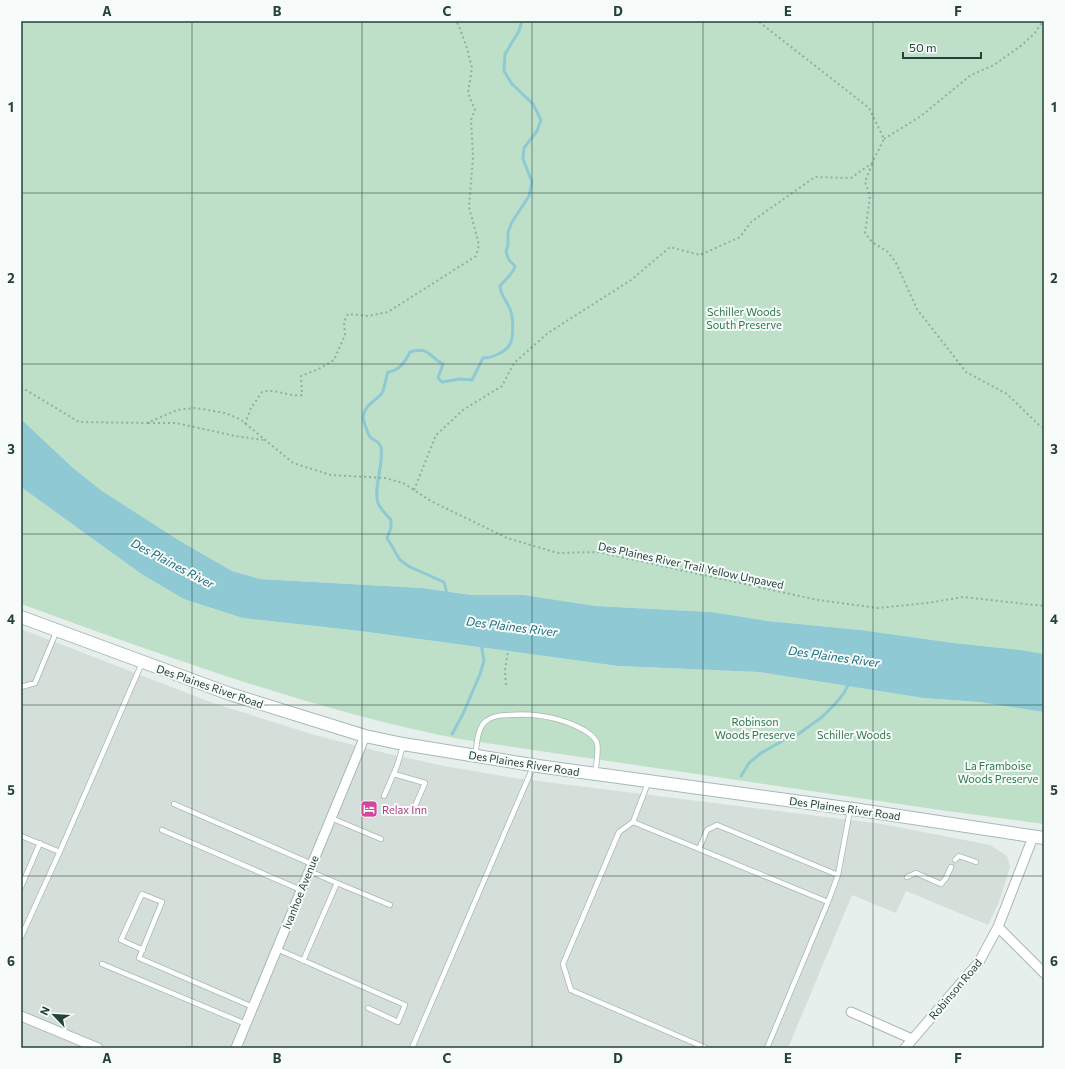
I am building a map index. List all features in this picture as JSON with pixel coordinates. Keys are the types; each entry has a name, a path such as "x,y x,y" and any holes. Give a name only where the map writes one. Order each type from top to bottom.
{"main road":[{"name":"Des Plaines River Road","path":"21,617 230,694 365,736 403,744 534,765 850,808 1038,838"}],"street":[{"name":"Ivanhoe Avenue","path":"238,1047 330,818 365,736"},
{"name":"Robinson Road","path":"905,1048 980,962 998,927 1038,838"},
{"path":"998,927 1044,973"},
{"path":"851,1012 912,1039"},
{"path":"21,1016 84,1045 98,1048"}],"lane":[{"path":"21,687 35,683 57,630"},
{"path":"21,937 143,662"},
{"path":"475,756 481,728 485,722 491,718 519,714 547,716 580,728 594,737 597,743 595,774"},
{"path":"384,796 394,774 403,744"},
{"path":"412,1048 534,765"},
{"path":"394,774 424,783 415,806"},
{"path":"649,781 633,822 620,832 563,964 571,990 706,1048"},
{"path":"174,804 310,868 337,883 390,905"},
{"path":"767,1048 838,875 850,808"},
{"path":"330,818 381,839"},
{"path":"633,822 828,902"},
{"path":"699,849 707,830 717,825 838,875"},
{"path":"162,830 301,890"},
{"path":"21,836 60,852"},
{"path":"21,887 40,843"},
{"path":"954,860 959,856 976,862"},
{"path":"907,877 916,873 941,884 946,878 951,867"},
{"path":"303,960 337,883"},
{"path":"142,950 121,940 142,894 162,902 139,958 253,1007"},
{"path":"277,949 405,1006 398,1022 368,1008"},
{"path":"102,964 246,1024"}],"path":[{"path":"245,424 251,408 262,392 270,390 294,396 302,395 301,376 321,368 334,360 344,335 344,322 348,314 368,316 388,312 476,256 479,245 469,207 473,157 471,120 475,110 468,93 472,68 467,48 456,21"},
{"path":"758,21 869,108 884,139"},
{"path":"1043,21 1034,34 1022,45 994,65 971,76 921,116 884,139 872,163 865,182 870,196 865,233 872,242 888,252 896,263 917,309 966,372 1008,394 1044,428"},
{"path":"414,490 436,435 463,410 502,386 514,363 548,333 630,280 670,246 700,254 740,237 751,222 815,177 851,178 872,163"},
{"name":"Des Plaines River Trail Yellow Unpaved","path":"21,387 79,422 147,423 177,410 196,408 225,413 240,419 294,463 331,475 385,478 403,483 431,501 507,538 558,553 598,552 818,600 878,608 927,603 963,597 1043,605"},
{"path":"147,423 176,423 235,436 265,440"},
{"path":"1043,605 1044,600"},
{"path":"506,685 505,670 508,651"}],"shaded area":[{"path":"21,629 213,703 318,736 385,753 444,766 514,778 882,824 990,845 1007,856 1010,867 999,902 988,925 906,891 896,913 852,895 788,1048 21,1048"}],"green space":[{"name":"Schiller Woods South Preserve","path":"21,21 1044,21 1044,654 861,630 768,621 711,612 596,606 524,595 471,595 422,588 260,579 232,571 180,541 102,491 72,467 21,419"},
{"name":"Schiller Woods","path":"21,487 140,573 243,618 360,631 618,666 759,672 923,698 979,702 1044,712 1044,824 459,739 347,713 237,680 21,604"}],"water":[{"name":"Des Plaines River","path":"21,419 72,467 102,491 180,541 232,571 260,579 422,588 471,595 524,595 596,606 711,612 768,621 861,630 954,643 1021,650 1044,654 1044,712 979,702 923,698 759,672 618,666 360,631 243,618 184,599 140,573 21,487"}],"waterway":[{"path":"447,594 444,582 410,567 400,560 387,538 391,528 391,520 380,507 377,498 382,453 381,447 378,442 370,437 363,417 368,406 383,392 388,372 395,370 401,365 410,352 421,350 425,351 443,364 438,378 442,382 460,379 472,380 483,358 494,356 502,352 510,344 513,328 512,315 510,308 502,294 500,286 511,274 515,266 509,260 506,252 508,232 512,222 529,196 532,182 523,159 524,148 537,131 541,120 533,104 512,84 504,71 505,54 519,31 522,21"},
{"path":"452,734 463,714 480,674 484,661 481,643"},
{"path":"741,776 749,763 761,753 784,740 797,735 822,717 844,693 849,683"}],"place":[{"name":"Relax Inn","path":"369,809"}],"park label":[{"name":"Robinson Woods Preserve","path":"755,727"},
{"name":"La Framboise Woods Preserve","path":"998,771"}]}
